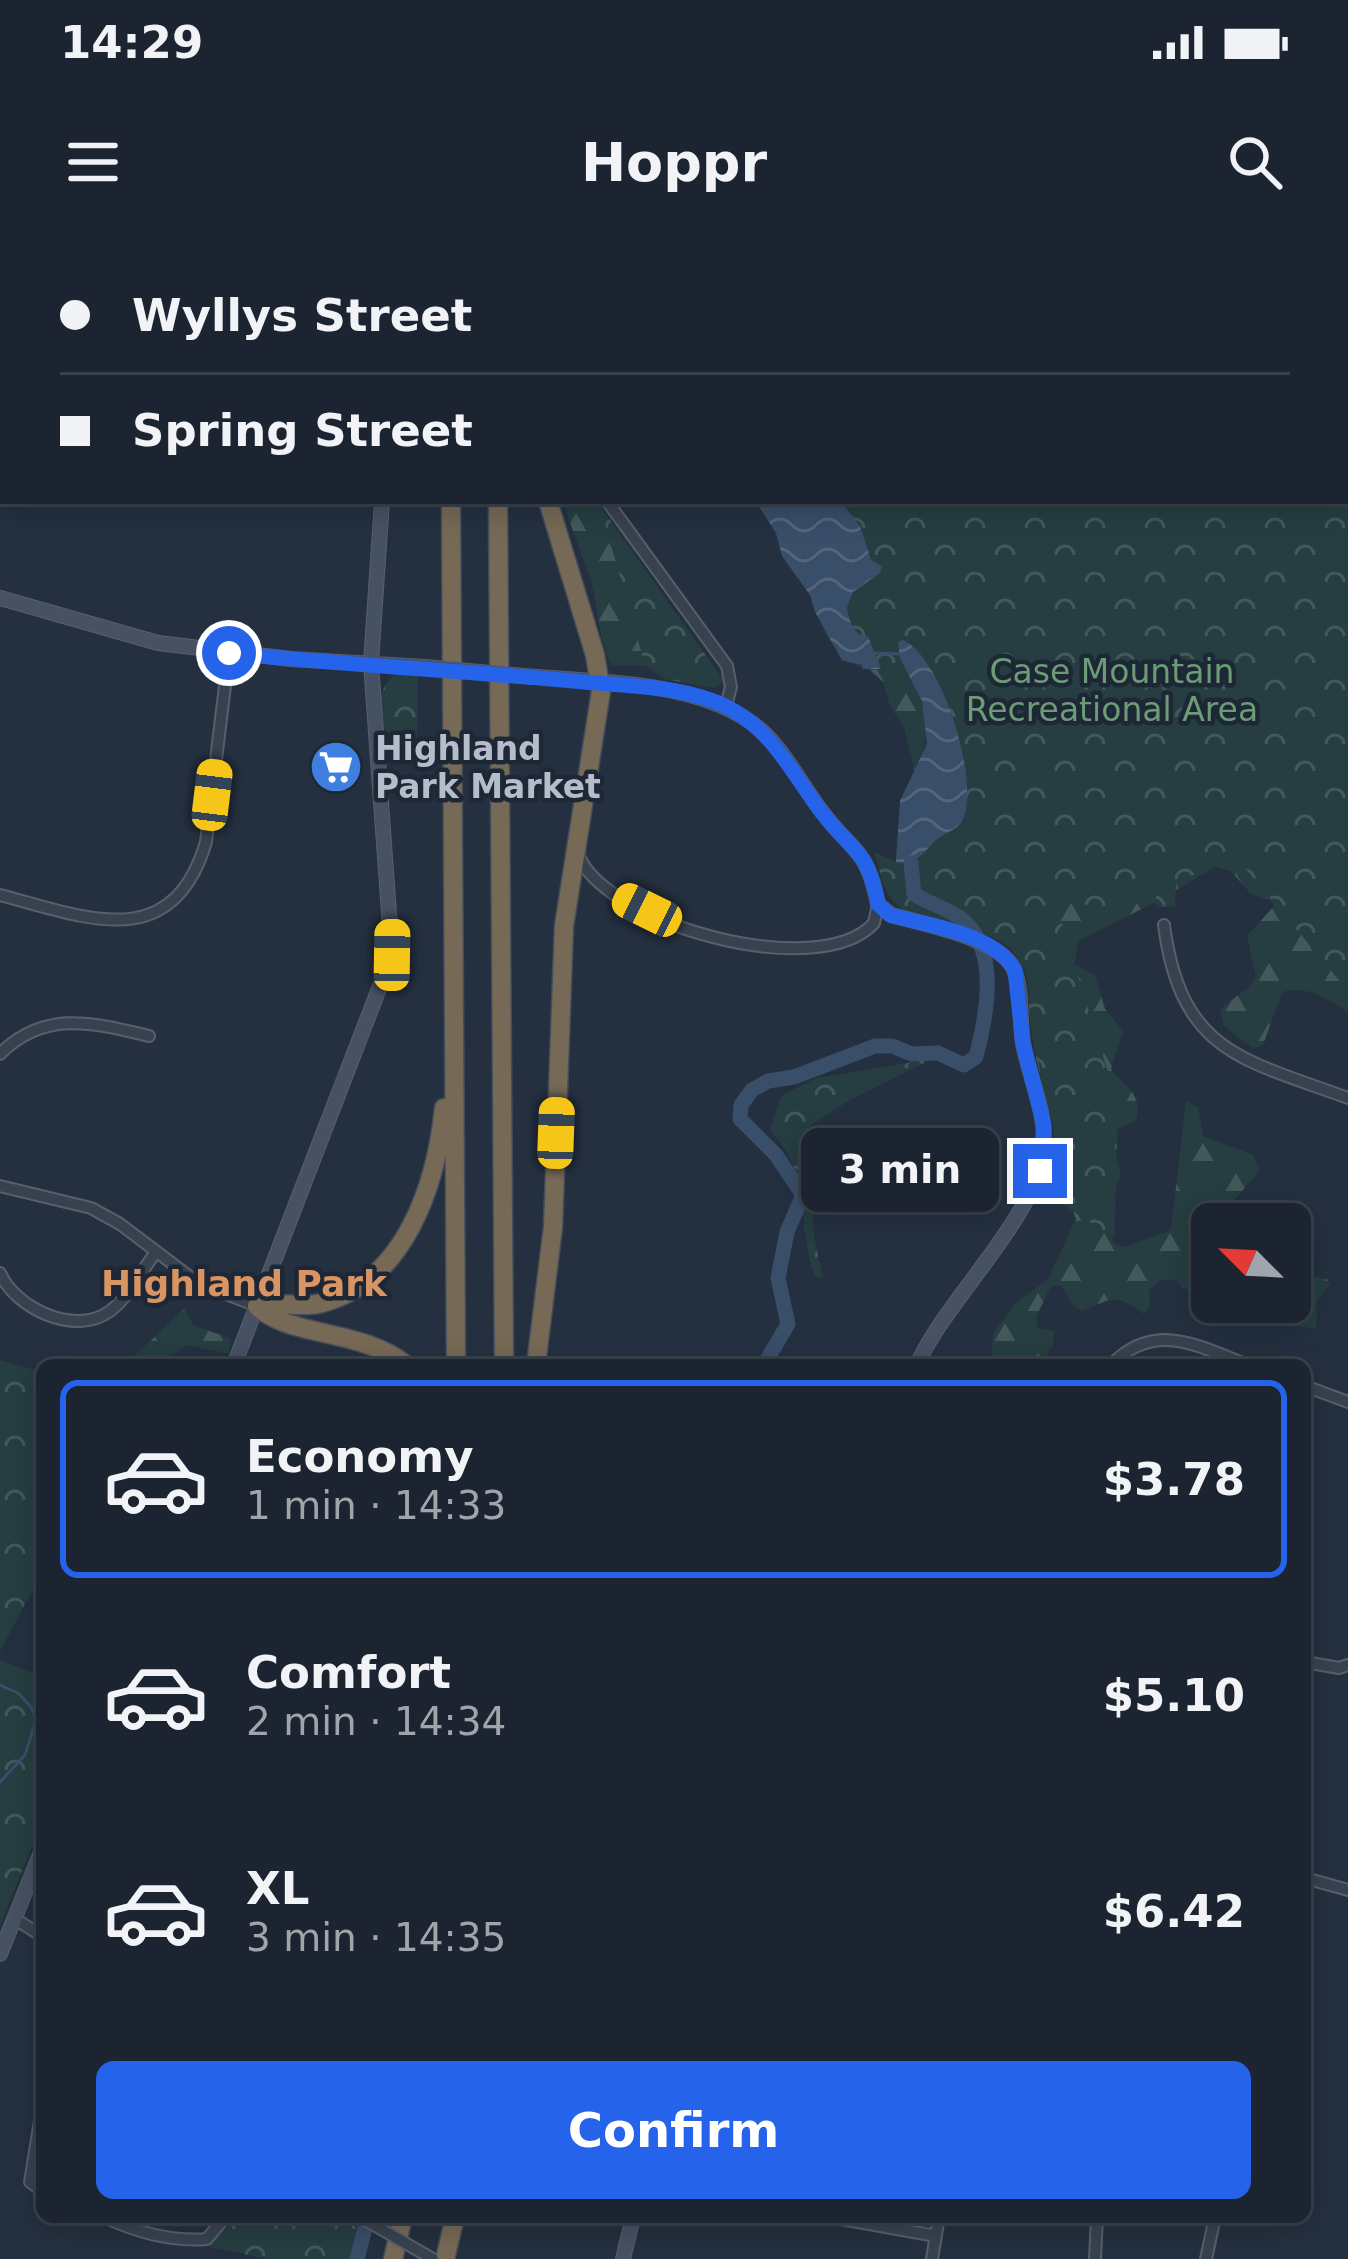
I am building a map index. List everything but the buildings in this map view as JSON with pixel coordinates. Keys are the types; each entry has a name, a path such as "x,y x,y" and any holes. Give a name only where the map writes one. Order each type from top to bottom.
{"highway":[{"path":"451,504 456,1359"},
{"path":"498,504 504,1359"},
{"path":"537,1359 553,1228 562,951 601,683 549,504"},
{"path":"257,1306 305,1306 335,1298 371,1276 401,1244 435,1166 453,1020"},
{"path":"257,1306 272,1318 376,1346 397,1359"},
{"path":"392,2259 401,2223"},
{"path":"445,2259 453,2223"}],"street":[{"path":"236,1359 392,955 371,663 382,504"},
{"path":"609,504 727,666 731,687 726,706"},
{"path":"0,598 123,636 229,653 601,683 667,691 726,706 768,737 822,812 861,853 871,870 878,915 867,931 830,946 795,949 739,944 684,929 597,884 575,844"},
{"path":"0,895 119,922 164,909 184,891 206,842 229,653"},
{"path":"878,904 890,915 1000,951 1015,970 1023,1044 1044,1125 1044,1154 1034,1186 920,1359"},
{"path":"1164,925 1176,985 1213,1038 1255,1064 1348,1098"},
{"path":"0,1054 37,1027 66,1021 88,1021 149,1036"},
{"path":"0,1186 91,1208 202,1286 257,1306"},
{"path":"0,1273 6,1288 23,1304 89,1322 111,1310 156,1252"},
{"path":"1117,1359 1124,1351 1164,1339 1185,1341 1232,1359"},
{"path":"1311,1388 1348,1402"},
{"path":"1311,1663 1348,1665"},
{"path":"0,1954 36,1865"},
{"path":"1311,1883 1348,1889"},
{"path":"14,1918 36,1932"},
{"path":"117,2223 193,2240 206,2239 220,2223"},
{"path":"371,2223 434,2259"},
{"path":"623,2259 632,2223"},
{"path":"863,2223 935,2236"},
{"path":"932,2259 938,2223"},
{"path":"1095,2259 1097,2223"},
{"path":"1205,2259 1213,2223"}],"green space":[{"path":"565,504 600,504 628,554 712,666 612,666 589,574"},
{"name":"Case Mountain Recreational Area","path":"758,504 1348,504 1348,991 1240,862 1250,830 1211,869 1176,881 1175,907 1156,907 1156,879 1138,876 1112,909 1054,899 1118,1104 1114,1237 1043,1192 1053,1166 1055,1139 1032,1036 1027,975 1020,958 1001,941 915,917 901,908 884,885 874,852 896,862 900,801 927,741 922,701 909,671 900,663 870,670 843,661 810,595 782,556 776,533"},
{"name":"Case Mountain Recreational Area","path":"842,504 1348,504 1348,1012 1316,994 1291,990 1282,992 1263,1045 1252,1048 1224,1026 1220,1009 1256,977 1247,936 1274,906 1251,894 1231,871 1215,867 1079,940 1074,964 1095,975 1105,1009 1123,1031 1111,1069 1131,1092 1138,1111 1136,1120 1115,1131 1111,1142 1121,1175 1104,1215 1114,1243 1125,1247 1171,1230 1186,1101 1198,1108 1203,1136 1253,1155 1259,1171 1232,1203 1191,1203 1191,1289 1183,1289 1176,1280 1161,1280 1149,1290 1150,1305 1144,1314 1114,1299 1082,1311 1061,1286 1051,1286 1036,1317 1038,1328 1054,1331 1053,1345 1044,1359 991,1359 993,1334 1015,1304 1048,1279 1076,1219 1066,1191 1051,1175 1054,1129 1035,1055 1027,973 1011,949 1024,925 1013,912 979,892 973,854 992,837 981,820 964,817 958,745 943,689 931,666 917,649 900,641 900,656 917,688 926,724 924,749 915,772 904,727 890,706 883,682 870,670 883,668 868,636 883,631 880,608 900,596 900,582 871,560 860,527"},
{"path":"600,506 724,681 714,688 665,679 645,665"},
{"path":"396,674 418,674 417,738 382,746 381,697"},
{"path":"932,1059 808,1127 814,1236 823,1279 815,1276 798,1181 783,1146 770,1131 781,1096 816,1078"},
{"path":"1311,1276 1327,1279 1330,1284 1317,1300 1316,1329 1282,1324 1311,1323"},
{"path":"184,1309 194,1326 230,1338 229,1354 187,1345 167,1359 131,1359"},
{"path":"0,1360 36,1370 36,1583 0,1651"},
{"path":"0,1660 36,1674 36,1837 0,1925"},
{"path":"226,2223 351,2223 369,2235 364,2259 268,2259 209,2247"}],"water":[{"path":"757,504 842,504 860,526 871,560 882,566 880,573 853,592 847,607 855,630 868,636 881,669 863,669 842,660 810,595 782,556 776,533"},
{"path":"903,640 917,651 944,694 962,750 967,801 957,826 918,858 903,863 896,862 900,801 927,744 922,701 900,658 898,642"}],"waterway":[{"path":"875,653 900,654"},
{"path":"768,1359 788,1324 778,1278 787,1232 803,1195 776,1155 740,1119 741,1105 752,1090 768,1081 794,1077 875,1046 912,1054 938,1053 964,1065 976,1057 987,986 982,950 964,921 914,894 911,863"},
{"path":"0,1685 18,1693 36,1720 25,1755 0,1782"},
{"path":"357,2259 366,2223"}],"place":[{"name":"Highland Park Market","path":"336,767"}],"district":[{"name":"Highland Park","path":"244,1283"}],"route":[{"path":"229,653 667,691 726,706 748,720 768,737 822,812 861,853 871,870 878,904 890,915 993,946 1009,960 1015,970 1023,1044 1044,1125 1040,1171"}]}
